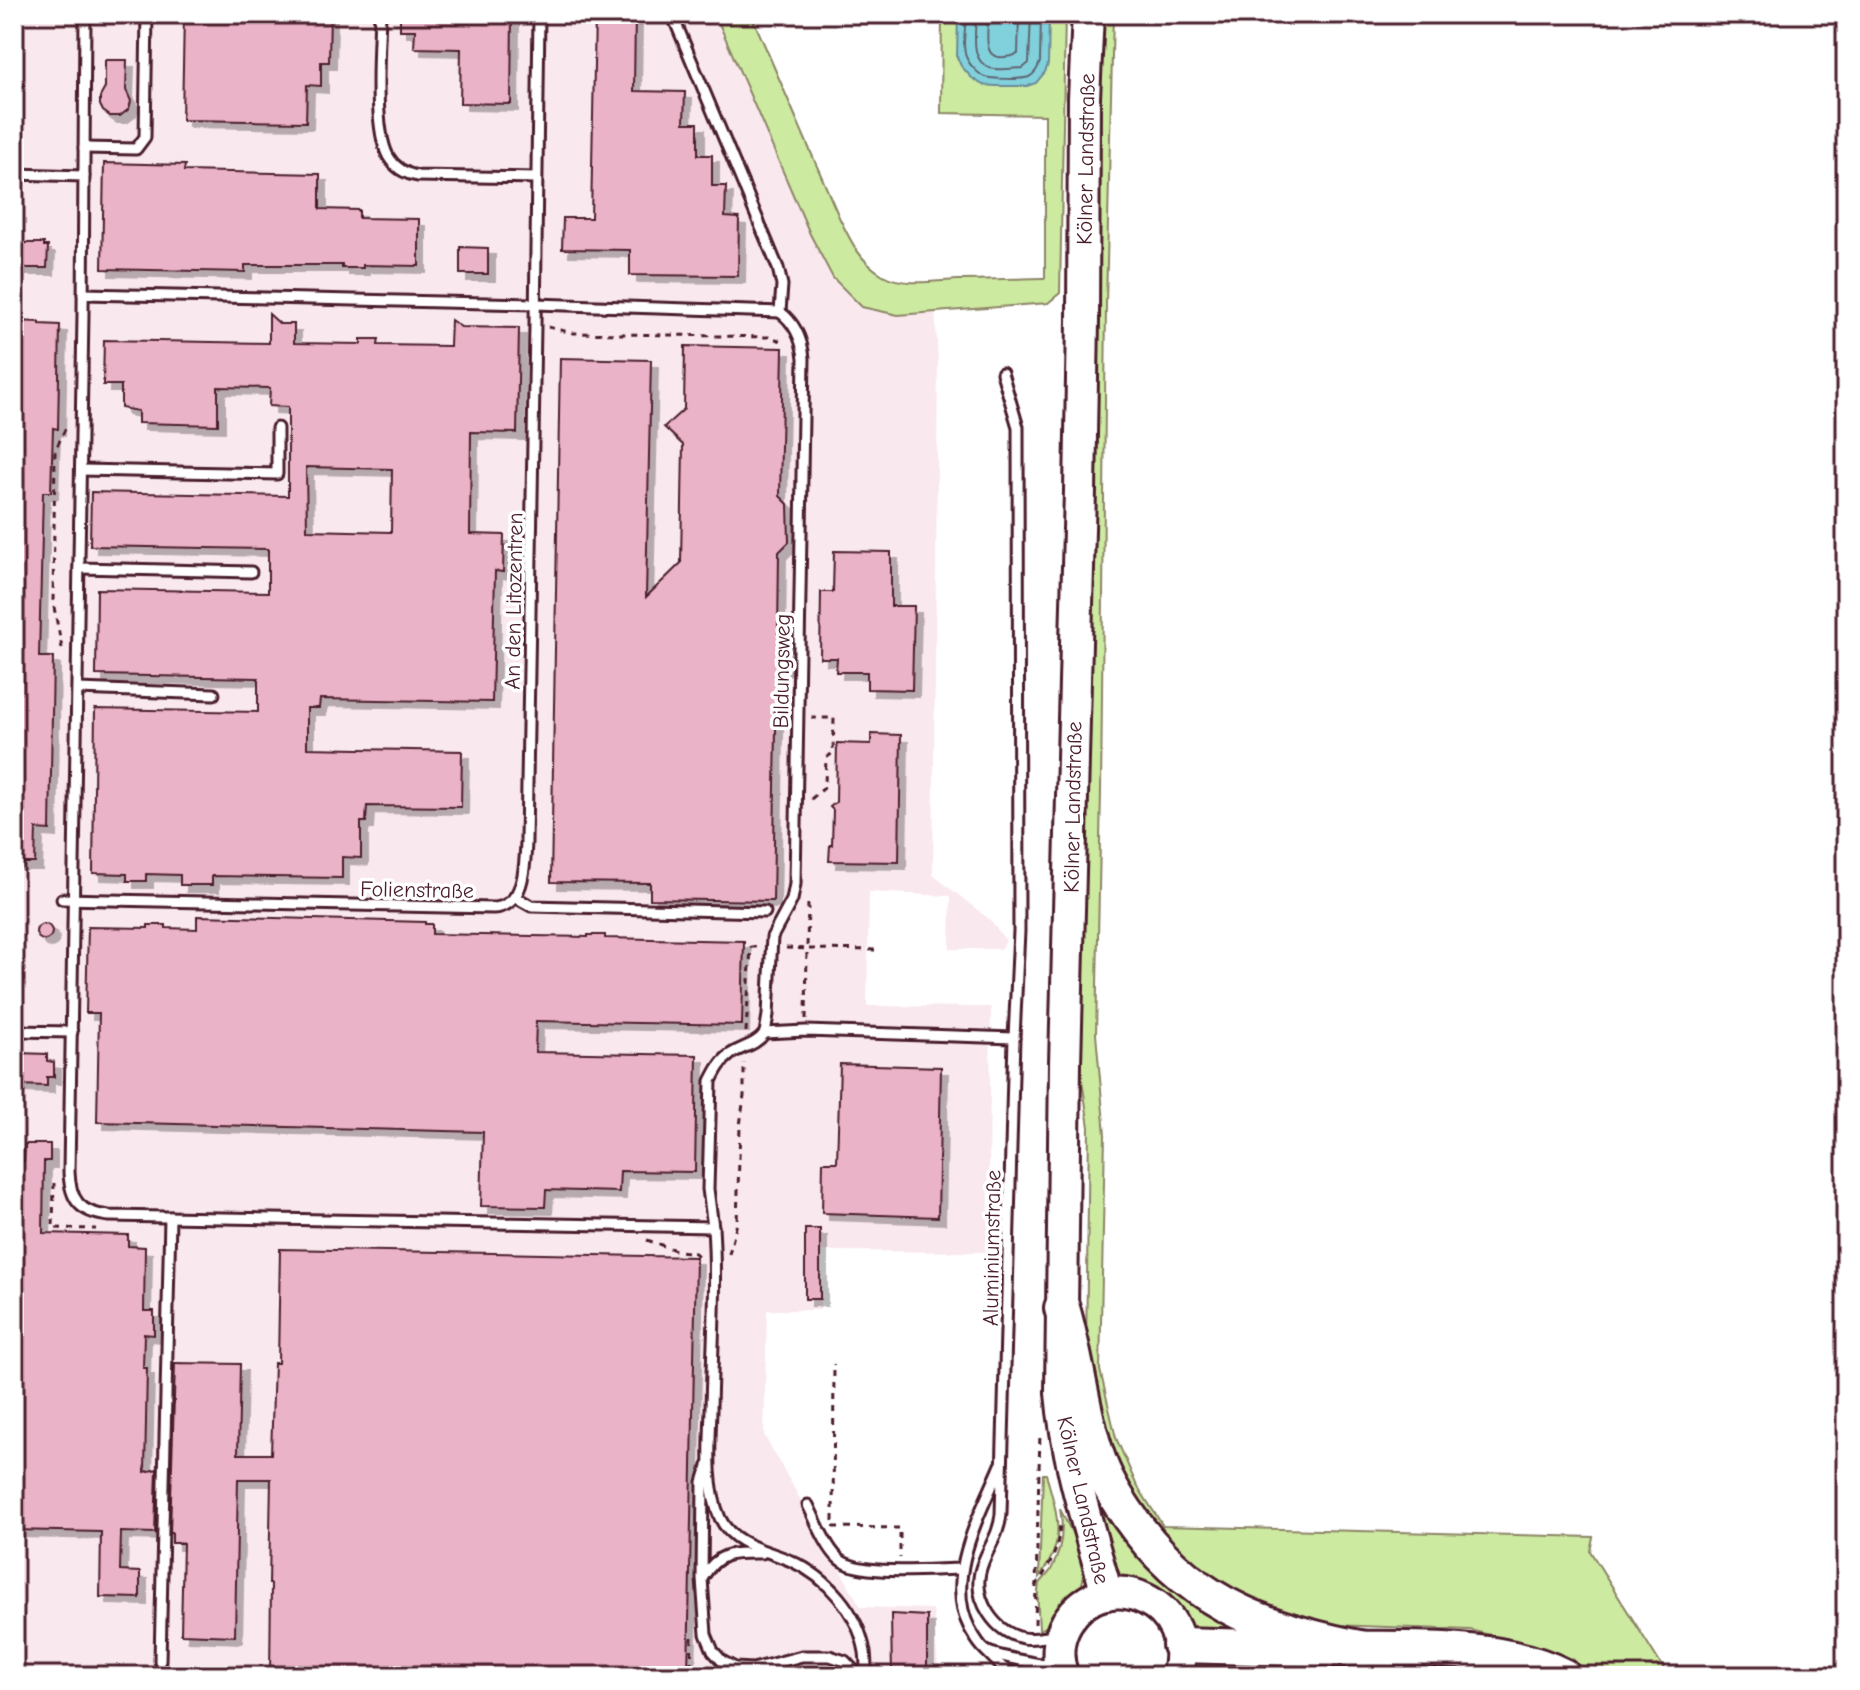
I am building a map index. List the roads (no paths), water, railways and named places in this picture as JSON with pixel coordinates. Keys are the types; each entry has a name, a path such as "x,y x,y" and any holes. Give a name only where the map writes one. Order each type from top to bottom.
{"highway":[{"path":"1062,1308 1087,1424 1100,1464 1120,1503 1146,1539 1175,1570 1243,1615 1290,1632 1364,1649"},
{"path":"1179,1663 1364,1649 1453,1651 1500,1656 1538,1665 1563,1676"},
{"path":"1179,1663 1401,1669 1476,1676"}],"main road":[{"name":"Kölner Landstraße","path":"1088,14 1065,1063 1061,1393 1065,1433 1107,1594"},
{"path":"1061,1672 1058,1651 1068,1621 1078,1609 1092,1600 1117,1593 1136,1595 1154,1604 1169,1617 1178,1635 1179,1663"}],"lane":[{"path":"85,14 69,1183 73,1197 83,1208 98,1215 713,1227"},
{"path":"84,148 136,149 145,137 147,14"},
{"path":"380,14 379,118 385,149 396,166 418,176 536,178"},
{"name":"An den Litozentren","path":"515,897 523,873 526,841 539,14"},
{"path":"83,294 780,312 782,285 778,268 672,14"},
{"path":"14,174 84,176"},
{"name":"Bildungsweg","path":"765,1033 773,933 789,908 794,893 798,718 804,358 795,328 780,312"},
{"name":"Aluminiumstraße","path":"1002,373 1018,427 1019,931 1004,1458 999,1527 980,1573 979,1589 990,1616 1010,1633 1030,1638 1061,1635"},
{"path":"81,470 277,474 277,428"},
{"path":"79,568 251,572"},
{"path":"78,689 214,694"},
{"path":"515,897 531,906 765,912"},
{"name":"Folienstraße","path":"62,899 497,908 507,905 515,897"},
{"path":"14,1031 72,1032"},
{"path":"866,1676 865,1650 852,1613 837,1595 806,1569 742,1541 727,1529 715,1500 710,1459 715,1263 708,1189 711,1081 718,1067 732,1054 754,1044 765,1033 806,1031 1014,1038"},
{"path":"160,1661 170,1217"},
{"name":"Aluminiumstraße","path":"1004,1458 972,1537 962,1569 960,1597 965,1620 972,1633 986,1651 1015,1676"},
{"path":"710,1459 703,1482 702,1579 706,1634 713,1651 722,1661 735,1668 753,1669 802,1656 830,1656 845,1661 859,1676"},
{"path":"808,1505 833,1552 846,1564 866,1569 962,1569"},
{"path":"702,1579 711,1564 719,1558 732,1553 765,1553"},
{"path":"986,1651 1061,1672"}],"water":[{"path":"958,14 1049,14 1048,64 1045,72 1036,83 1027,86 983,85 972,78 957,57"}]}
